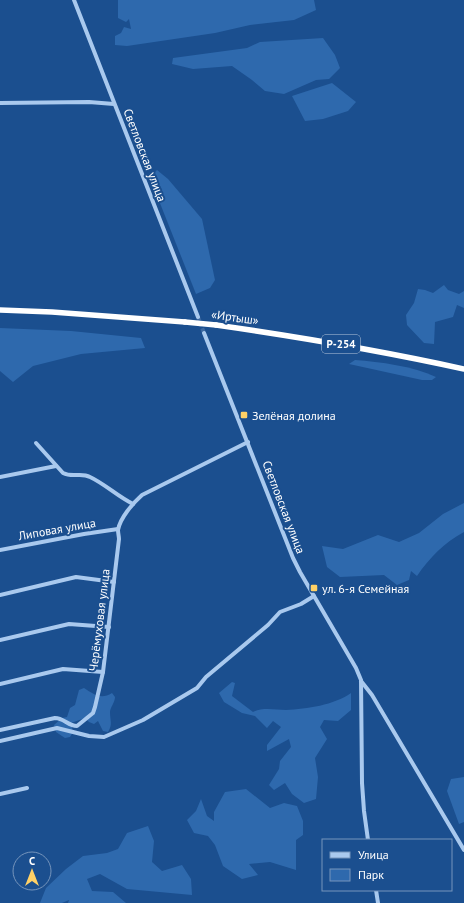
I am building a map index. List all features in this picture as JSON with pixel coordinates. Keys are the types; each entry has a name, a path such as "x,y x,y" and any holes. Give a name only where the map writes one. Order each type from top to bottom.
{"highway":[{"name":"«Иртыш»","path":"0,310 52,312 216,325 385,352 464,369"}],"street":[{"name":"Светловская улица","path":"74,0 198,318"},
{"path":"0,103 89,102 114,104"},
{"name":"Светловская улица","path":"204,333 293,558 356,668 361,680"},
{"path":"118,529 133,504 142,495 248,442"},
{"path":"36,443 63,473 69,476 82,474 89,476 133,504"},
{"path":"0,477 56,466"},
{"name":"Липовая улица","path":"0,550 77,535 118,529"},
{"name":"Черёмуховая улица","path":"0,730 55,718 59,718 69,725 77,726 93,713 103,672 119,540 118,529"},
{"path":"0,595 76,577 114,582"},
{"path":"0,741 53,728 89,736 104,737 143,720 197,688 206,677 268,625 280,612 301,604 314,596"},
{"path":"0,640 69,624 108,627"},
{"path":"0,684 63,669 103,672"},
{"path":"361,680 362,784 368,839"},
{"path":"361,680 372,695 464,850"},
{"path":"0,794 27,788"},
{"path":"376,891 378,903"}],"green space":[{"path":"118,0 314,0 316,10 294,20 250,25 215,33 127,46 115,45 115,36 121,33 124,27 131,29 129,19 126,22 118,18"},
{"path":"323,38 335,55 340,68 329,79 316,80 284,94 265,91 232,66 193,69 172,64 173,58 247,48 260,42"},
{"path":"332,83 356,102 348,111 323,119 305,121 292,96"},
{"path":"157,170 168,179 202,219 215,280 210,288 196,294 150,178"},
{"path":"444,285 448,290 459,294 464,291 464,308 457,305 453,317 435,322 434,344 424,343 407,325 406,315 414,303 418,289 433,293"},
{"path":"0,328 71,331 141,338 145,348 81,354 33,366 13,382 0,371"},
{"path":"355,360 407,367 436,377 432,380 422,380 349,364"},
{"path":"464,503 464,532 438,551 417,576 411,571 409,580 397,585 384,575 340,577 327,567 322,546 343,549 378,535 399,542 419,533 443,514"},
{"path":"232,682 235,683 232,696 253,712 265,709 303,709 337,701 351,693 351,710 338,721 324,720 320,727 327,739 315,758 318,777 316,799 304,803 292,794 285,783 274,790 269,785 279,769 280,761 291,747 289,739 267,751 267,745 281,727 273,721 267,728 255,716 242,713 224,702 219,693"},
{"path":"84,688 97,695 104,696 112,693 115,697 110,710 110,729 108,732 103,731 98,721 94,724 85,718 71,723 73,732 70,737 65,738 56,732 54,725 62,718 67,717 70,708 75,705 79,690"},
{"path":"464,777 464,822 459,824 447,791 451,779"},
{"path":"246,789 270,808 284,803 297,806 303,821 303,835 296,840 296,870 270,862 249,864 258,875 242,879 223,866 215,845 208,836 194,833 187,820 196,811 201,799 207,816 214,821 214,812 225,792"},
{"path":"148,826 154,841 152,862 162,871 182,865 191,879 192,895 127,889 100,874 87,879 92,891 113,892 126,903 68,903 69,900 62,903 40,903 45,891 52,891 52,882 66,869 83,856 107,853 118,849 127,833"}],"tunnel":[{"path":"198,317 204,333"}],"place":[{"name":"Зелёная долина","path":"244,415"},
{"name":"ул. 6-я Семейная","path":"314,588"}]}
